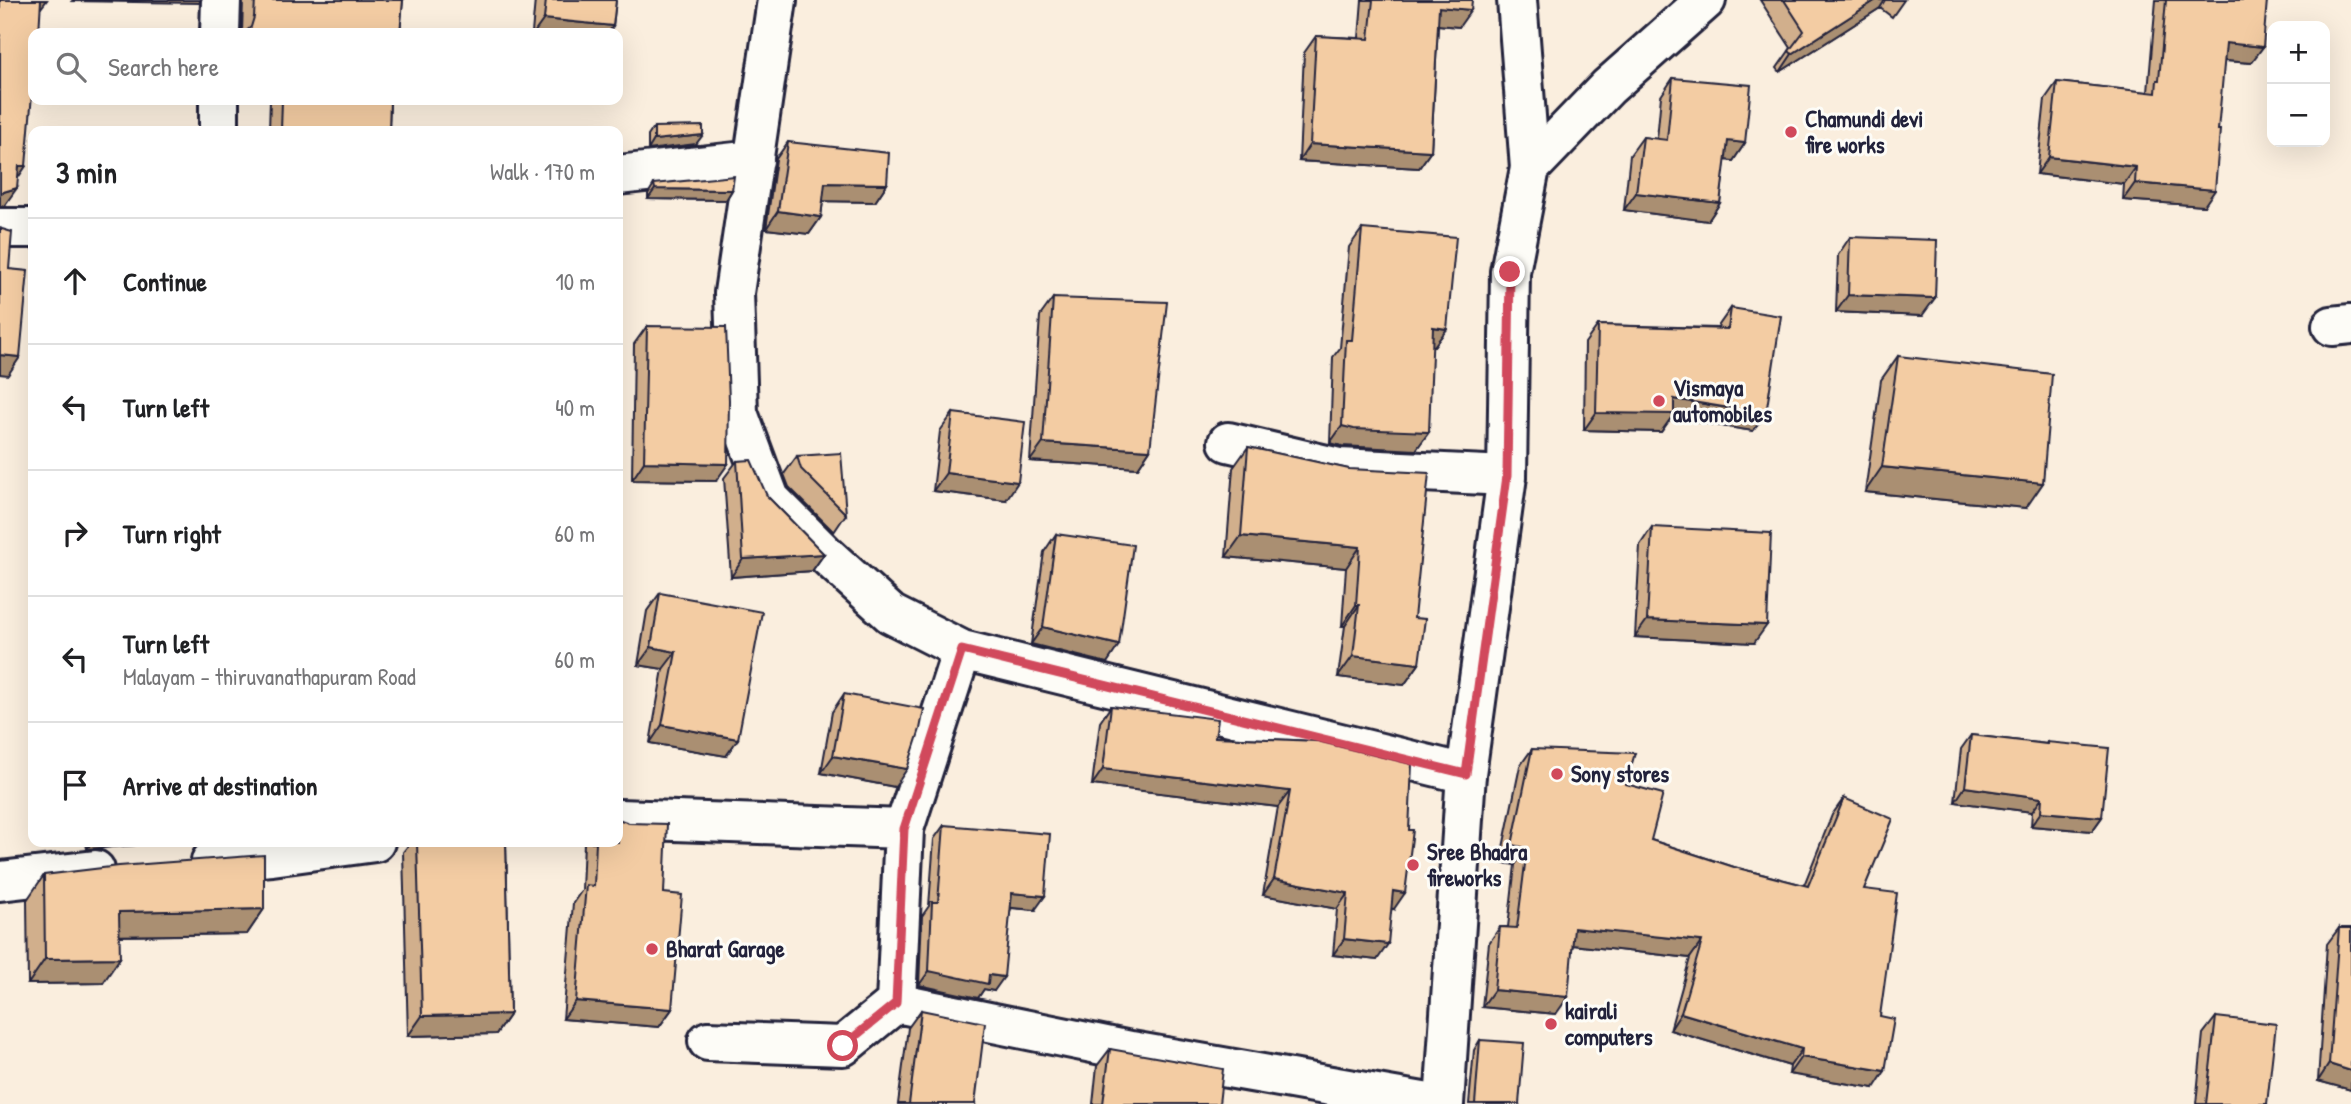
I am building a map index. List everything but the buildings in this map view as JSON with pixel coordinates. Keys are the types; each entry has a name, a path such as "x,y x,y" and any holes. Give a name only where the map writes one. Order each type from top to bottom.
{"street":[{"path":"220,28 221,0"},
{"path":"777,0 734,293 738,413 770,499 891,614 962,650 1466,774"},
{"path":"1444,1104 1466,774 1507,476 1510,272 1530,167 1517,0"},
{"path":"1530,167 1608,87 1706,0"},
{"path":"219,105 219,126"},
{"path":"623,174 754,160"},
{"path":"0,228 28,228"},
{"path":"1228,442 1339,468 1507,476"},
{"path":"708,1041 843,1046 896,1003 904,829 962,650"},
{"path":"623,819 904,829"},
{"path":"179,863 272,856 338,847"},
{"path":"0,881 126,867"},
{"path":"896,1003 1130,1051 1434,1104"}],"place":[{"name":"Chamundi devi fire works","path":"1791,132"},
{"name":"Vismaya automobiles","path":"1659,401"},
{"name":"Sony stores","path":"1557,774"},
{"name":"Sree Bhadra fireworks","path":"1413,865"},
{"name":"Bharat Garage","path":"652,949"},
{"name":"kairali computers","path":"1551,1024"}],"route":[{"path":"843,1046 896,1003 904,829 962,650 1466,774 1507,476 1510,272"}]}
